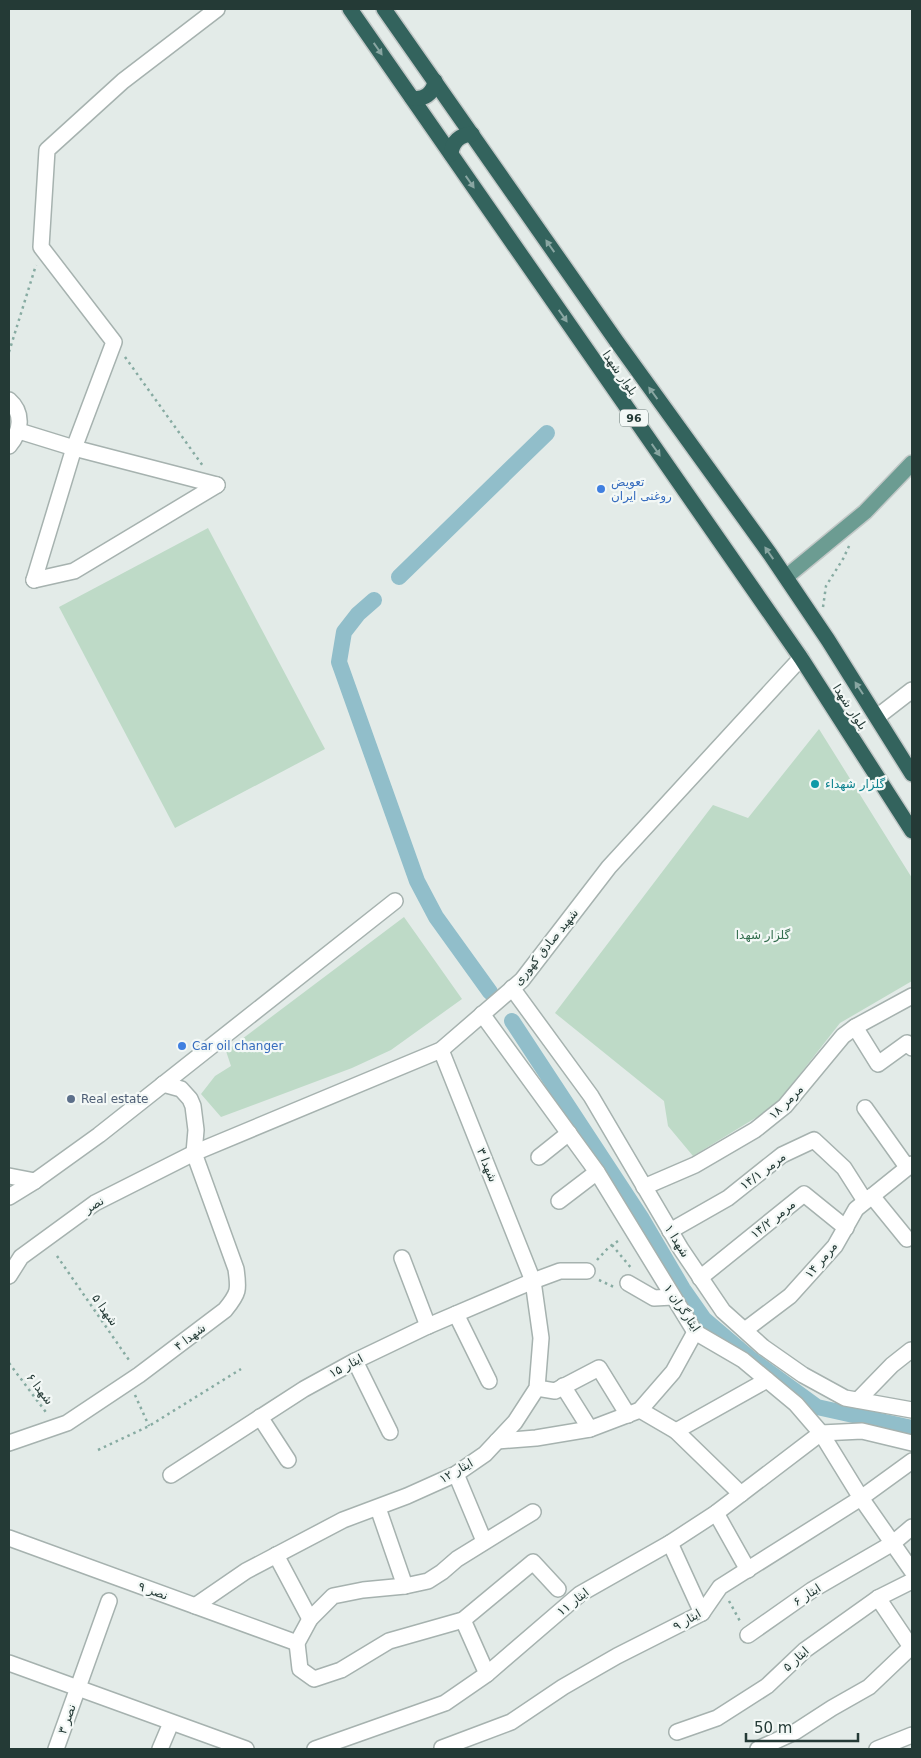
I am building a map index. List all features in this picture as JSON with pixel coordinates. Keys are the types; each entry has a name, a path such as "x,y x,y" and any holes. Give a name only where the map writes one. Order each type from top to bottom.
{"highway":[{"name":"بلوار شهدا","path":"350,9 801,658 912,831"},
{"name":"بلوار شهدا","path":"384,9 611,334 786,577 912,774"},
{"path":"412,98 421,98 429,94 434,86 434,81"},
{"path":"451,154 451,149 456,140 472,134"}],"main road":[{"path":"786,577 865,512 912,463"}],"street":[{"path":"216,484 74,571 34,580 74,448 114,342 41,247 47,150 122,81 218,9"},
{"path":"9,400 18,412 20,421 18,431 9,446"},
{"path":"18,431 74,448 216,484"},
{"name":"شهید صادق کهوری","path":"194,1153 441,1050 522,980 609,867 801,658"},
{"path":"877,717 912,690"},
{"path":"9,1197 35,1181 99,1135 396,901"},
{"name":"شهدا ۱","path":"512,988 591,1096 670,1231 723,1311 763,1347 803,1375 845,1398 912,1410"},
{"name":"مرمر ۱۸","path":"644,1187 695,1165 755,1130 785,1106 843,1036 855,1027 912,996"},
{"name":"ایثارگران ۱","path":"482,1014 597,1172 695,1332 743,1360 796,1404 821,1433 861,1498 912,1571"},
{"path":"855,1027 878,1064 907,1043 912,1048"},
{"name":"شهدا ۳","path":"441,1050 533,1280 541,1338 537,1388"},
{"path":"163,1084 180,1089 190,1098 194,1106 196,1130 194,1153"},
{"path":"865,1108 910,1166"},
{"path":"539,1157 570,1133"},
{"name":"مرمر ۱۴/۱","path":"670,1231 728,1198 782,1155 814,1140 844,1168 869,1199"},
{"name":"نصر","path":"9,1276 21,1257 95,1203 194,1153"},
{"name":"شهدا ۴","path":"9,1443 67,1423 134,1378 225,1310 234,1300 239,1288 236,1269 194,1153"},
{"name":"مرمر ۱۴","path":"745,1330 790,1296 836,1246 856,1209 910,1166"},
{"path":"559,1201 597,1172"},
{"path":"9,1176 35,1181"},
{"name":"مرمر ۱۴/۲","path":"700,1278 804,1194 846,1228"},
{"path":"869,1199 907,1239"},
{"path":"402,1258 428,1326"},
{"name":"ایثار ۱۵","path":"171,1475 304,1389 355,1361 428,1326 533,1280 560,1271 587,1271"},
{"path":"628,1283 654,1298 674,1297"},
{"path":"456,1314 489,1381"},
{"path":"497,1441 536,1438 590,1428 634,1412 674,1372 695,1332"},
{"path":"858,1400 892,1365 912,1351"},
{"path":"355,1361 390,1432"},
{"path":"537,1388 555,1391 599,1368 634,1412 676,1432 741,1494"},
{"path":"676,1432 767,1380"},
{"path":"564,1386 590,1428"},
{"name":"ایثار ۱۲","path":"195,1606 246,1571 343,1520 378,1508 456,1474 485,1454 516,1422 537,1388"},
{"path":"260,1417 288,1460"},
{"path":"821,1433 862,1431 912,1443"},
{"name":"ایثار ۱۱","path":"315,1749 445,1703 487,1674 580,1594 670,1544 716,1513 821,1433"},
{"name":"ایثار ۹","path":"442,1748 511,1722 563,1687 609,1660 702,1613 720,1587 861,1498 912,1461"},
{"path":"456,1474 484,1541"},
{"path":"378,1508 405,1586"},
{"path":"533,1512 484,1541 428,1581 333,1596 310,1618 297,1643 300,1669 314,1679 341,1670 389,1641 463,1620 533,1562 558,1588"},
{"path":"716,1513 748,1570"},
{"name":"ایثار ۶","path":"748,1635 812,1590 893,1543 912,1527"},
{"name":"نصر ۹","path":"9,1538 297,1643"},
{"path":"670,1544 702,1613"},
{"path":"276,1554 310,1618"},
{"name":"ایثار ۵","path":"677,1732 717,1718 767,1686 805,1650 878,1598 912,1581"},
{"path":"758,1749 795,1732 869,1687 911,1647 878,1598"},
{"name":"نصر ۳","path":"56,1749 108,1601"},
{"path":"463,1620 487,1674"},
{"path":"9,1663 246,1749"},
{"path":"160,1749 171,1723"},
{"path":"878,1749 912,1735"}],"path":[{"path":"9,352 41,247"},
{"path":"114,342 216,484"},
{"path":"823,611 826,586 843,559 850,543"},
{"path":"587,1271 609,1247 633,1231"},
{"name":"شهدا ۵","path":"57,1256 134,1378 149,1426"},
{"name":"شهدا ۶","path":"9,1363 57,1426"},
{"path":"98,1450 149,1426 241,1369"},
{"path":"720,1587 748,1635"}],"green space":[{"path":"208,528 325,749 175,828 59,607"},
{"name":"گلزار شهدا","path":"819,729 912,878 912,981 840,1023 775,1106 693,1156 668,1126 664,1101 555,1013 713,805 748,818"},
{"path":"404,917 462,999 391,1050 352,1068 221,1117 201,1094 215,1076 231,1066 226,1051"}],"waterway":[{"path":"399,577 547,433"},
{"path":"374,600 358,614 344,632 339,662 417,881 436,917 490,992"},
{"path":"512,1021 642,1219 683,1289 704,1319 751,1359 817,1407 912,1428"}],"place":[{"name":"تعویض روغنی ایران","path":"601,489"},
{"name":"گلزار شهداء","path":"815,784"},
{"name":"Car oil changer","path":"182,1046"},
{"name":"Real estate","path":"71,1099"}]}
